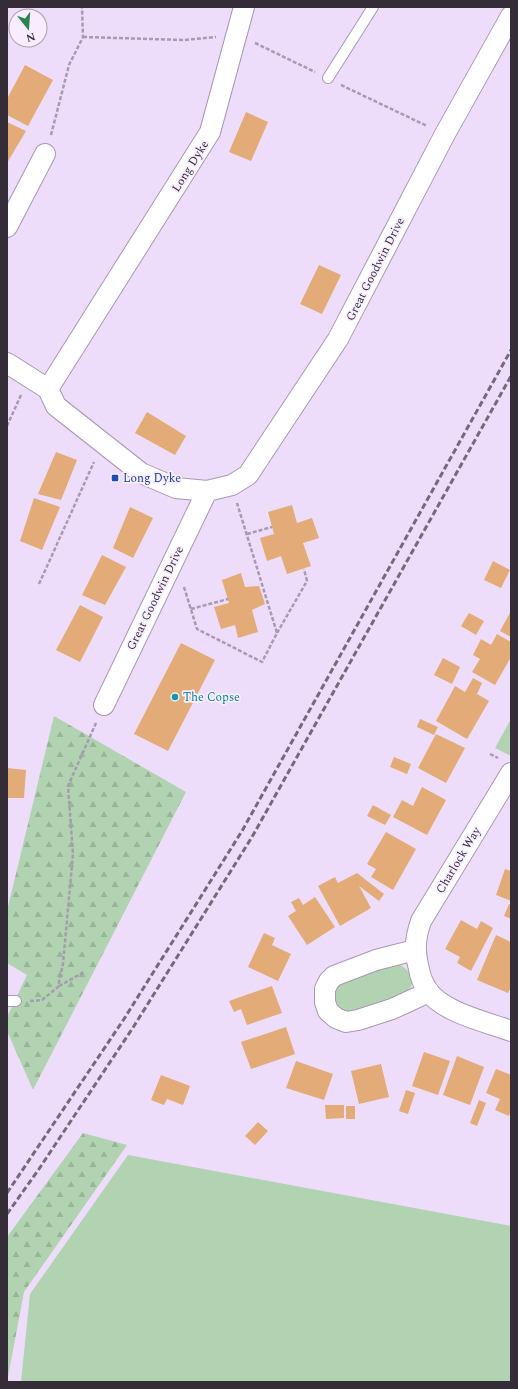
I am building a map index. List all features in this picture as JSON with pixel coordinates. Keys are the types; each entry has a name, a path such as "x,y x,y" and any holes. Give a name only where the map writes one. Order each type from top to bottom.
{"street":[{"name":"Long Dyke","path":"48,389 210,132 244,7"},
{"name":"Great Goodwin Drive","path":"48,389 56,406 141,473 176,488 207,491 232,485 248,475 338,339 445,134 511,16"},
{"path":"7,227 46,154"},
{"path":"7,363 48,389"},
{"name":"Great Goodwin Drive","path":"104,705 207,491"},
{"name":"Charlock Way","path":"511,773 421,921 416,935 415,950 420,976 429,992 441,1003 458,1012 511,1031"},
{"path":"415,950 376,960 334,976 329,981 325,989 325,1002 328,1011 341,1021 346,1022 358,1020 392,1009 429,992"}],"lane":[{"path":"328,78 373,7"}],"path":[{"path":"46,154 69,65 83,37 82,7"},
{"path":"83,37 184,40 237,35"},
{"path":"7,426 30,378"},
{"path":"39,584 103,443"},
{"path":"232,485 277,633"},
{"path":"247,534 272,527"},
{"path":"175,558 197,629 262,662 307,581 304,568"},
{"path":"191,609 228,599"},
{"path":"58,987 63,964 72,854 68,786 104,705"},
{"path":"11,1001 42,1000 58,987 84,972"}],"green space":[{"path":"54,716 186,792 33,1090 7,1031 7,1017 27,975 7,963 7,911"},
{"path":"511,719 511,756 495,748"},
{"path":"394,963 407,970 411,976 412,986 405,996 347,1015 336,1007 331,991 335,984"},
{"path":"83,1133 127,1145 24,1292 7,1382 7,1237"},
{"path":"128,1155 511,1226 511,1382 21,1382 30,1294"}],"building":[{"path":"25,65 53,80 28,126 7,115 7,99"},
{"path":"246,112 268,122 251,161 229,152"},
{"path":"7,122 26,131 7,163"},
{"path":"319,265 341,275 322,314 300,304"},
{"path":"147,412 186,436 175,455 135,433"},
{"path":"56,452 77,460 61,500 38,494"},
{"path":"34,498 60,507 42,550 20,541"},
{"path":"292,505 297,523 312,518 319,538 303,543 311,566 287,574 281,556 267,561 260,538 274,534 268,512"},
{"path":"130,507 153,518 133,558 113,548"},
{"path":"102,555 126,567 105,605 82,595"},
{"path":"493,561 510,570 501,588 484,580"},
{"path":"241,573 245,587 259,586 265,604 252,610 258,632 238,638 235,625 221,629 214,607 229,603 222,580"},
{"path":"80,605 103,617 80,662 56,650"},
{"path":"511,611 511,637 500,631"},
{"path":"469,613 484,621 476,635 461,626"},
{"path":"497,634 511,642 511,657 495,685 472,672 480,659 473,655 481,639 491,645"},
{"name":"The Copse","path":"181,643 215,660 168,751 134,734"},
{"path":"443,658 460,667 452,684 434,675"},
{"path":"473,678 482,683 477,694 489,701 467,739 436,721 455,686 465,692"},
{"path":"420,719 438,727 434,735 417,727"},
{"path":"436,734 465,748 446,783 418,768"},
{"path":"394,757 411,764 407,774 390,767"},
{"path":"7,768 26,770 24,798 7,798"},
{"path":"422,787 446,800 427,835 393,817 402,800 413,806"},
{"path":"373,805 391,815 385,825 367,816"},
{"path":"386,832 416,849 393,890 371,877 376,869 367,864"},
{"path":"505,869 511,871 511,901 496,895"},
{"path":"357,873 384,894 379,901 359,886 371,908 340,926 318,886 335,877 338,883"},
{"path":"315,897 335,927 307,945 288,916 296,911 291,902 299,898 303,905"},
{"path":"509,904 511,905 511,919 504,916"},
{"path":"461,920 477,929 481,921 493,928 471,971 457,963 460,957 445,949"},
{"path":"264,933 275,938 272,945 291,954 278,981 248,967"},
{"path":"496,935 511,942 511,987 508,993 477,980"},
{"path":"272,986 282,1013 247,1025 241,1009 234,1012 229,1001"},
{"path":"286,1027 295,1054 251,1069 241,1042"},
{"path":"424,1052 450,1061 438,1095 412,1086"},
{"path":"457,1056 484,1067 470,1105 443,1095"},
{"path":"296,1061 333,1074 324,1100 286,1088"},
{"path":"381,1064 389,1097 359,1104 351,1071"},
{"path":"496,1069 511,1075 511,1110 509,1116 495,1110 500,1099 486,1093"},
{"path":"161,1075 190,1086 183,1105 167,1099 164,1105 151,1100"},
{"path":"406,1090 415,1093 408,1114 399,1111"},
{"path":"479,1100 486,1103 477,1126 470,1123"},
{"path":"325,1105 344,1105 344,1118 326,1119"},
{"path":"346,1106 355,1106 355,1119 346,1119"},
{"path":"258,1122 268,1131 255,1145 245,1136"}],"railway":[{"path":"7,1193 124,1019 242,831 511,350"},
{"path":"7,1214 39,1169 134,1026 252,837 511,376"}],"place":[{"name":"Long Dyke","path":"115,478"},
{"name":"The Copse","path":"175,697"}]}
